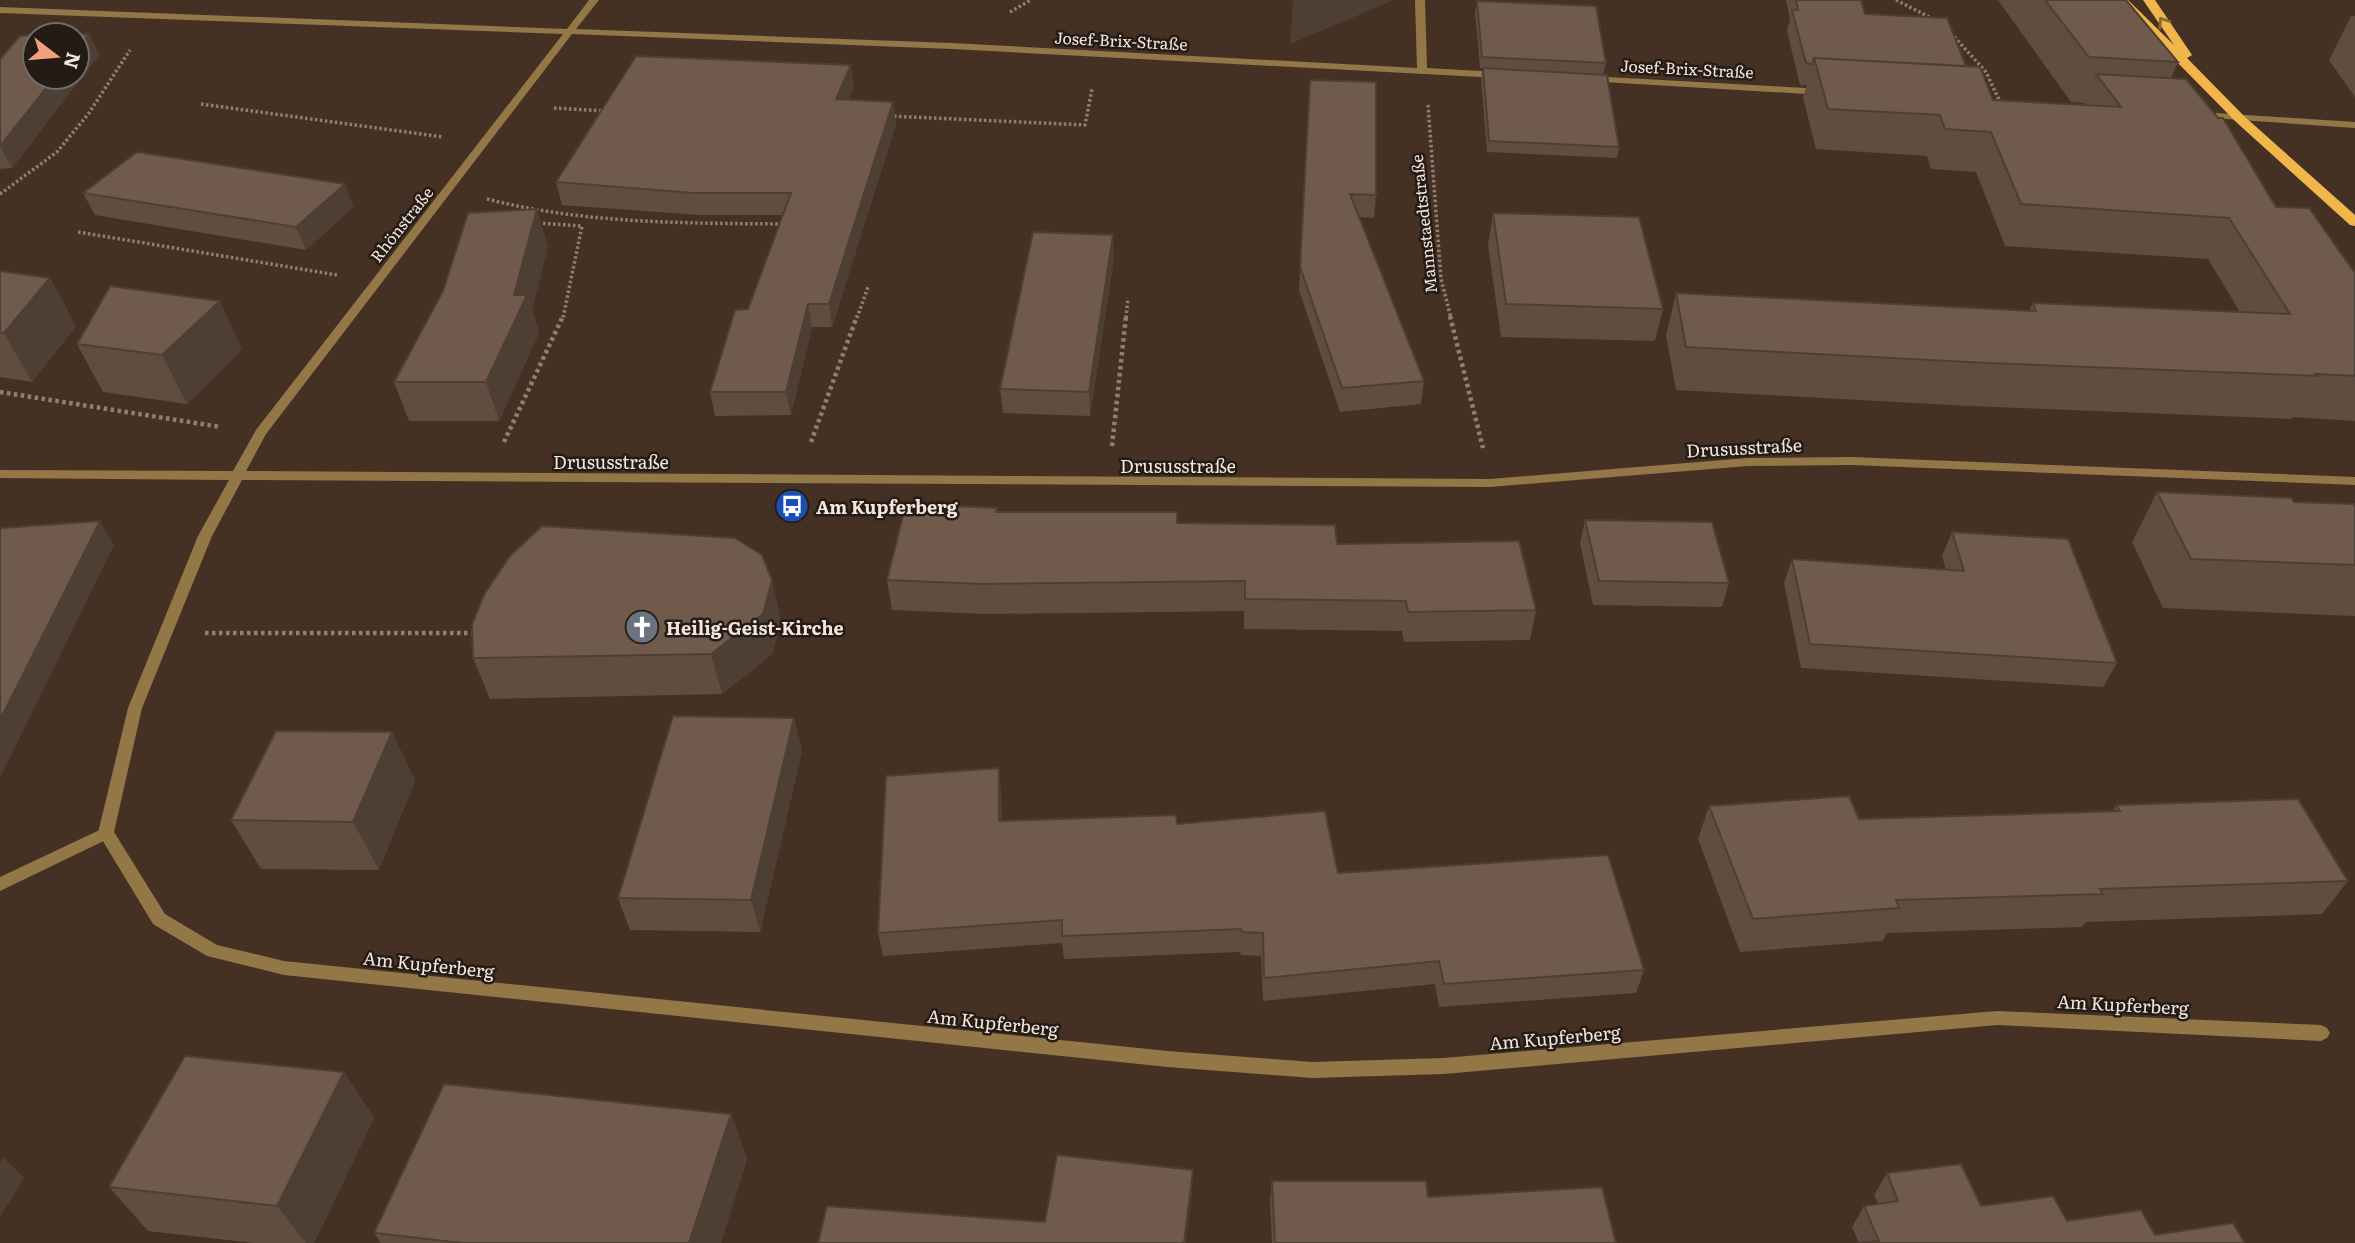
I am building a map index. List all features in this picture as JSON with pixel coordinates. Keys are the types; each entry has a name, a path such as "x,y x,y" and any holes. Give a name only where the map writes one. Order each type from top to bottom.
{"main road":[{"path":"2122,0 2240,119 2355,222"},
{"path":"2149,0 2205,84"}],"street":[{"name":"Rhönstraße","path":"238,473 260,433 594,0"},
{"path":"1420,0 1422,71"},
{"name":"Josef-Brix-Straße","path":"0,10 568,34 952,46 1516,75"},
{"name":"Josef-Brix-Straße","path":"1583,79 1838,93"},
{"path":"2188,115 2355,125"},
{"name":"Drususstraße","path":"0,474 238,473 797,480 1490,483 1748,462 1839,461 2355,481"},
{"path":"0,884 106,833 135,708 205,536 238,473"},
{"name":"Am Kupferberg","path":"106,833 159,919 212,951 284,968 1168,1059 1312,1070 1444,1066 1997,1018 2320,1032"}],"path":[{"path":"1896,0 1940,23"},
{"path":"0,194 57,152 89,113 153,18"},
{"path":"1950,32 1986,72 2000,103"},
{"path":"888,116 1085,125 1100,55"},
{"name":"Mannstaedtstraße","path":"1422,71 1428,102 1441,279 1490,483"},
{"path":"201,104 482,142"},
{"path":"512,106 607,111"},
{"path":"449,189 526,210 632,222 788,224"},
{"path":"487,477 562,321 582,226 530,222"},
{"path":"78,232 376,282"},
{"path":"797,480 868,287"},
{"path":"1108,482 1128,298"},
{"path":"0,392 260,433"},
{"path":"166,633 488,633"}],"building":[{"path":"1796,0 1861,0 1865,14 1947,18 1966,66 1814,58 1812,64 1806,63 1792,10 1798,10"},
{"path":"2045,0 2126,0 2178,62 2089,57"},
{"path":"1477,1 1596,6 1606,63 1482,57"},
{"path":"20,36 21,91 44,91 0,146 0,59"},
{"path":"636,56 851,65 836,99 893,102 829,304 808,304 786,392 710,392 735,310 748,309 791,193 693,193 556,182"},
{"path":"1814,58 1980,67 1993,100 2121,107 2096,74 2186,79 2218,118 2223,118 2276,207 2309,208 2355,273 2355,376 1987,363 1686,347 1676,293 2036,311 2033,303 2290,314 2229,218 2021,204 1991,132 1945,129 1940,115 1828,109"},
{"path":"1483,68 1607,75 1619,147 1489,141"},
{"path":"1310,80 1376,82 1376,195 1350,194 1424,381 1342,388 1300,267"},
{"path":"137,152 345,184 296,227 83,193"},
{"path":"537,209 514,295 527,295 486,382 394,382 443,291 468,213"},
{"path":"1493,213 1639,217 1663,309 1506,304"},
{"path":"1033,232 1113,235 1089,392 1000,389"},
{"path":"0,271 50,278 4,333 0,333"},
{"path":"110,286 220,301 162,355 77,344"},
{"path":"2157,492 2291,498 2294,502 2355,504 2355,565 2191,559"},
{"path":"906,504 997,508 996,512 1177,512 1177,523 1335,525 1337,544 1519,541 1536,610 1408,612 1406,601 1245,599 1245,581 982,584 887,580"},
{"path":"1585,520 1712,522 1729,583 1599,581"},
{"path":"100,521 0,720 1,528"},
{"path":"542,526 735,538 762,555 772,580 763,614 711,654 473,658 472,624 485,593 510,556"},
{"path":"1952,532 2068,539 2117,663 1810,644 1792,559 1964,571"},
{"path":"673,716 794,718 751,900 618,898"},
{"path":"276,731 392,732 353,822 231,820"},
{"path":"999,768 999,821 1176,815 1177,824 1325,811 1338,873 1608,855 1644,970 1444,984 1439,961 1264,978 1263,933 1242,932 1241,929 1062,936 1062,920 878,933 886,776"},
{"path":"1849,796 1859,819 2120,811 2116,805 2298,799 2348,881 2100,889 2103,894 1896,900 1899,908 1753,919 1709,806"},
{"path":"185,1056 344,1072 277,1206 109,1187"},
{"path":"444,1084 731,1114 689,1243 462,1243 374,1233"},
{"path":"1057,1155 1193,1170 1184,1243 818,1243 827,1206 1045,1222"},
{"path":"1961,1164 1981,1206 2053,1196 2067,1221 2141,1210 2155,1235 2233,1223 2245,1243 1856,1243 1879,1241 1864,1206 1898,1201 1887,1173"},
{"path":"1272,1181 1426,1181 1428,1197 1602,1187 1616,1243 1275,1243"}],"place":[{"name":"Am Kupferberg","path":"792,506"},
{"name":"Heilig-Geist-Kirche","path":"642,627"}]}
